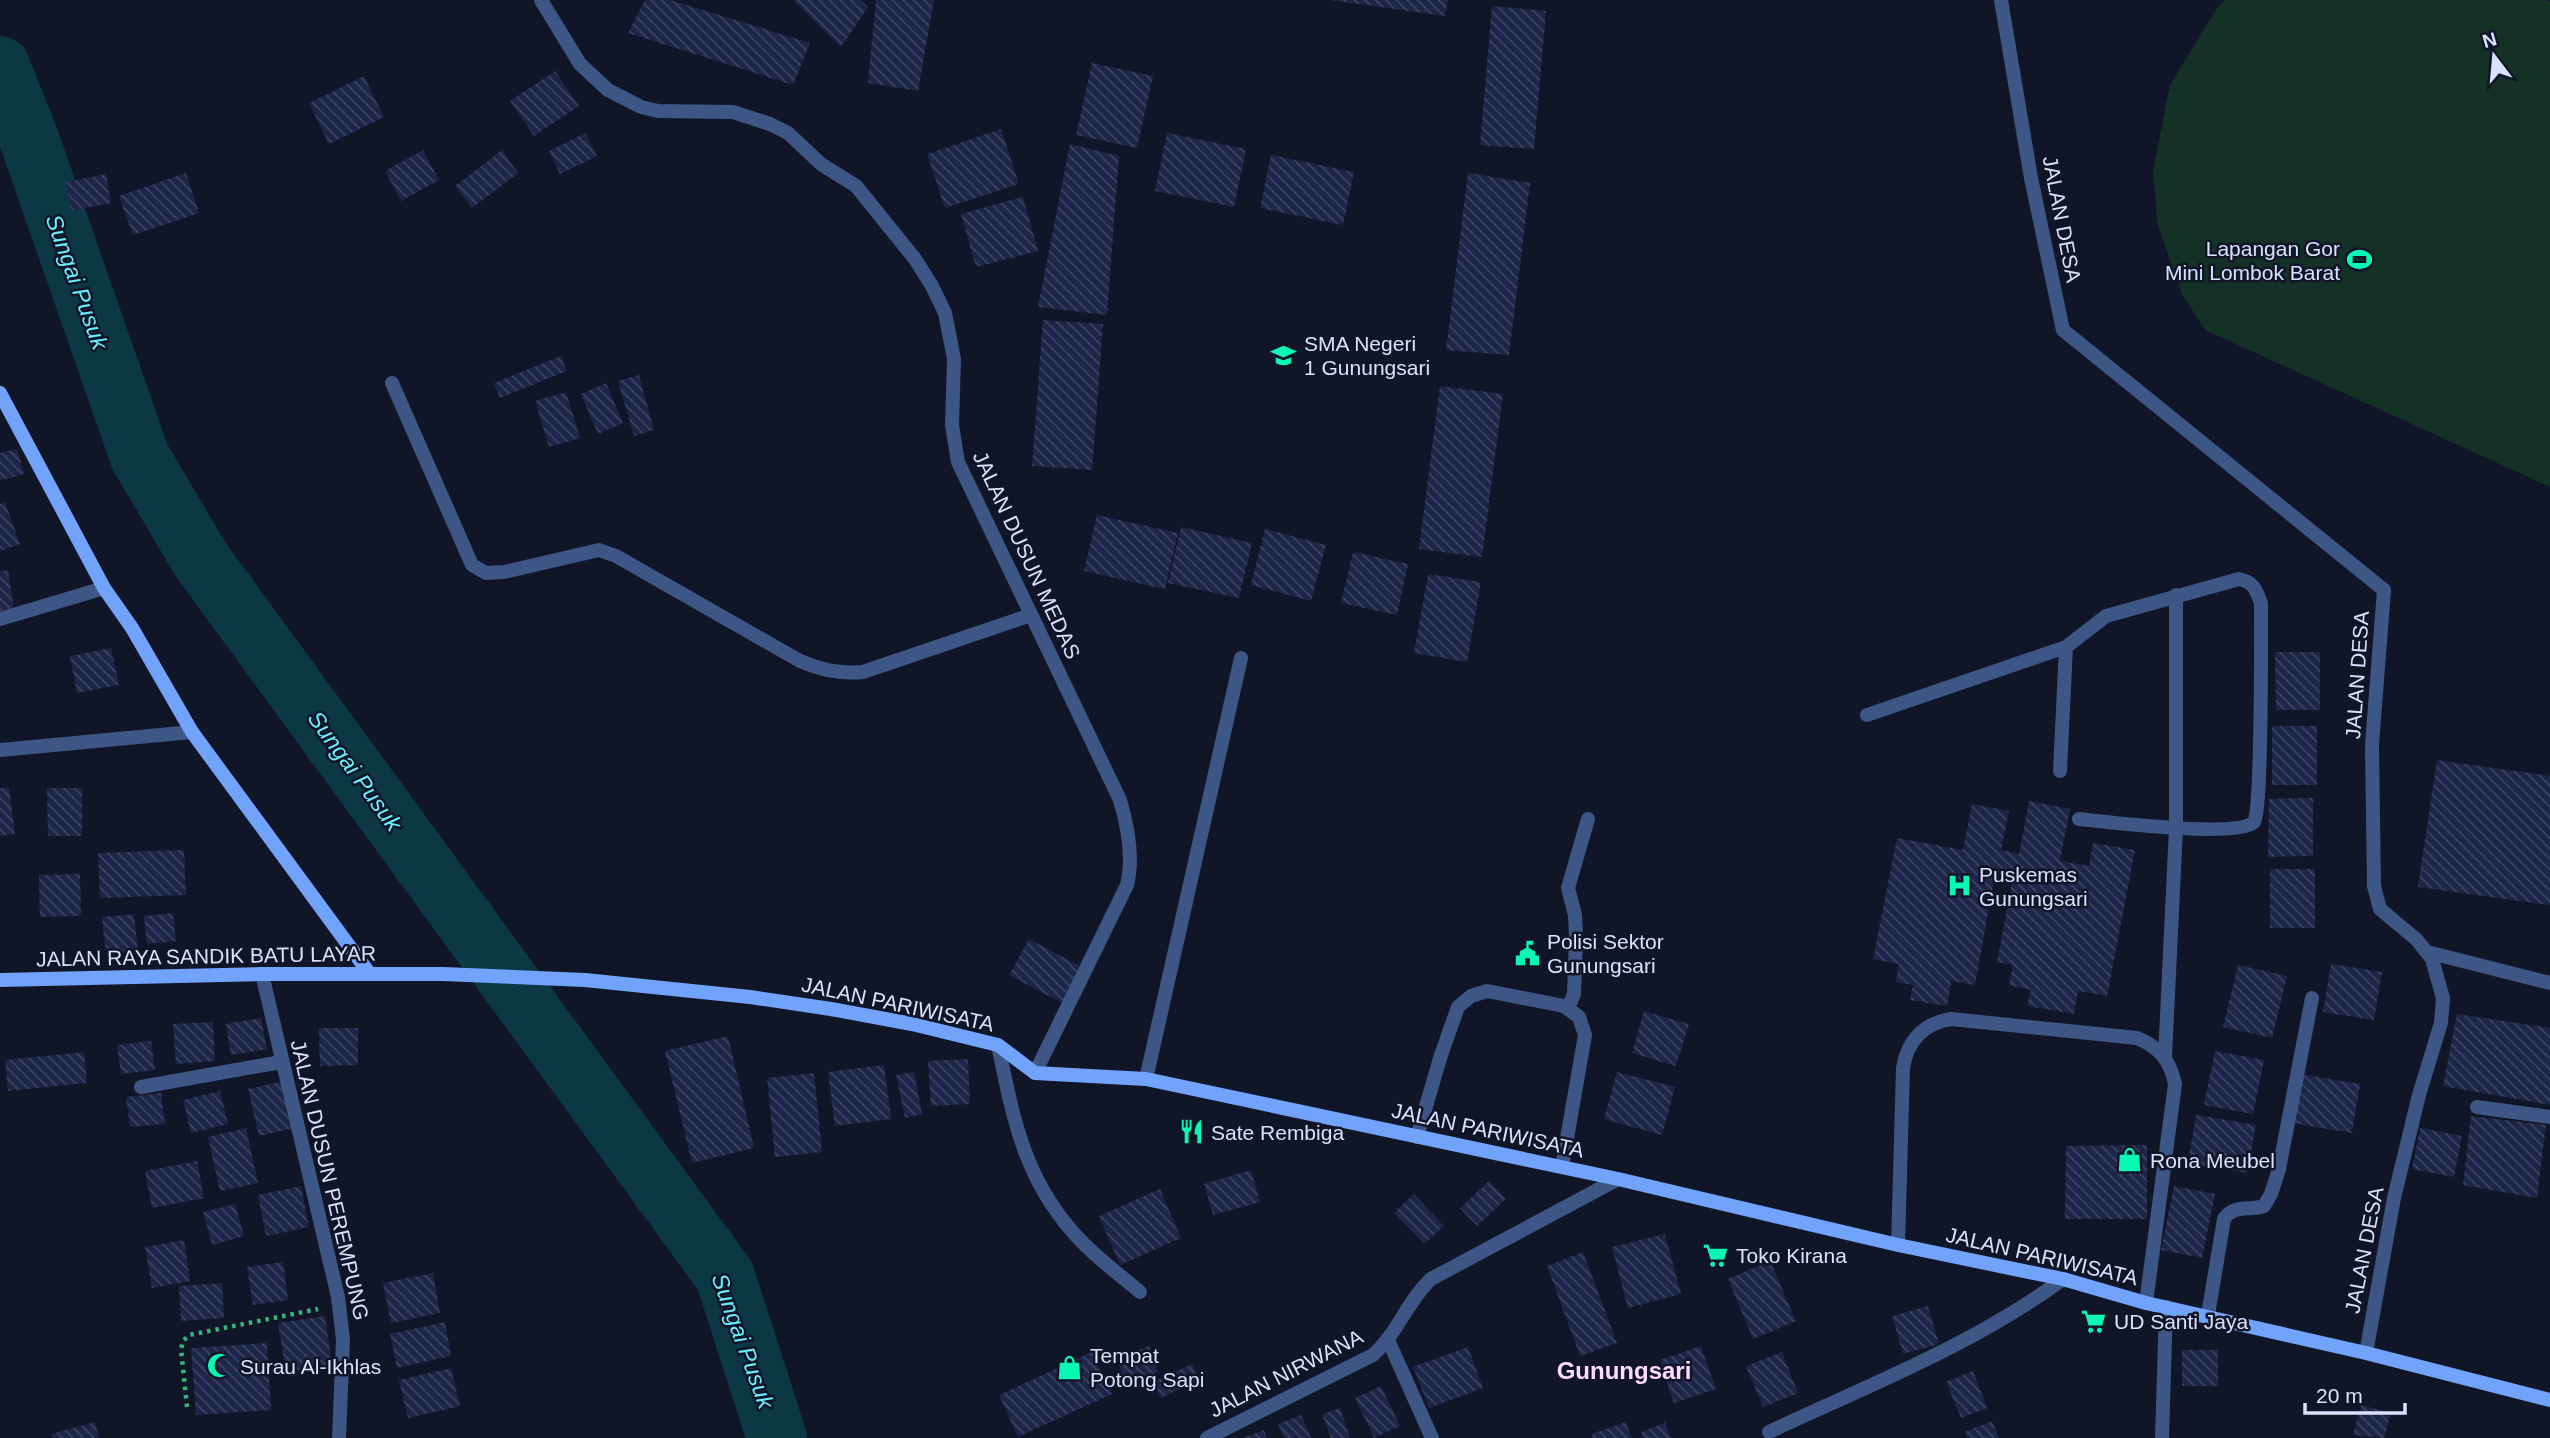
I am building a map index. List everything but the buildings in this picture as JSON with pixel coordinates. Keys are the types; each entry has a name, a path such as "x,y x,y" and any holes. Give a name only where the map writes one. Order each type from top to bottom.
{"main road":[{"path":"0,393 104,588 132,628 192,732 369,973"},
{"name":"JALAN RAYA SANDIK BATU LAYAR","path":"0,980 262,974 412,975"},
{"name":"JALAN PARIWISATA","path":"412,975 585,980 750,997 912,1024 998,1045 1034,1073 1146,1079 1618,1179 1898,1245 2063,1279 2146,1303 2208,1315 2550,1400"}],"street":[{"name":"JALAN DUSUN MEDAS","path":"541,0 580,64 608,90 640,107 658,111 733,112 771,124 788,133 821,164 856,187 915,259 940,299 951,336 955,382 952,425 958,462 1120,800 1128,829 1130,870 1127,885 1034,1073"},
{"name":"JALAN DESA","path":"2001,0 2031,178 2063,330 2384,590 2372,745 2374,886 2380,909 2417,940 2427,952 2440,982 2443,998 2441,1023 2419,1095 2394,1198 2366,1353"},
{"path":"392,383 472,565 486,573 504,572 599,550 616,556 800,661 824,671 842,673 863,672 1031,615"},
{"path":"1867,715 2066,647 2106,616 2239,579 2249,581 2256,589 2261,603 2257,817 2253,823 2239,829 2176,828 2079,819"},
{"path":"0,619 104,588"},
{"path":"2165,1057 2176,828 2176,596"},
{"path":"2060,771 2066,647"},
{"path":"1146,1079 1241,658"},
{"path":"0,750 192,732"},
{"path":"1568,1008 1574,994 1576,937 1575,915 1568,888 1588,819"},
{"path":"2427,952 2550,983"},
{"name":"JALAN DUSUN PEREMPUNG","path":"262,974 339,1304 343,1339 339,1438"},
{"path":"1417,1137 1441,1055 1461,1002 1476,993 1487,991 1568,1008 1579,1017 1585,1035 1562,1167"},
{"path":"2208,1315 2224,1219 2230,1211 2237,1208 2264,1206 2271,1194 2279,1169 2312,998"},
{"path":"1898,1245 1904,1060 1910,1044 1928,1027 1951,1019 2128,1037 2153,1046 2165,1057 2173,1075 2175,1093 2146,1303"},
{"path":"998,1045 1016,1131 1028,1162 1044,1191 1062,1219 1084,1244 1140,1292"},
{"path":"141,1087 281,1062"},
{"path":"2477,1107 2550,1117"},
{"name":"JALAN NIRWANA","path":"1207,1438 1373,1355 1388,1340 1409,1303 1431,1279 1618,1179"},
{"path":"1769,1432 1964,1341 2000,1322 2063,1279"},
{"path":"2162,1438 2166,1307"},
{"path":"1388,1340 1432,1438"}],"path":[{"path":"187,1407 181,1349 183,1341 189,1335 339,1304"}],"green space":[{"name":"Lapangan Gor Mini Lombok Barat","path":"2225,0 2550,2 2550,487 2205,330 2182,294 2158,226 2153,171 2170,85 2217,8"}],"waterway":[{"name":"Sungai Pusuk","path":"0,66 28,136 140,457 201,560 725,1276 777,1438"}],"place":[{"name":"Lapangan Gor Mini Lombok Barat","path":"2360,260"},
{"name":"SMA Negeri 1 Gunungsari","path":"1284,355"},
{"name":"Puskemas Gunungsari","path":"1959,886"},
{"name":"Polisi Sektor Gunungsari","path":"1527,953"},
{"name":"Sate Rembiga","path":"1191,1132"},
{"name":"Rona Meubel","path":"2130,1160"},
{"name":"Toko Kirana","path":"1716,1255"},
{"name":"UD Santi Jaya","path":"2094,1321"},
{"name":"Surau Al-Ikhlas","path":"220,1366"},
{"name":"Tempat Potong Sapi","path":"1070,1367"}],"district":[{"name":"Gunungsari","path":"1624,1370"}]}
